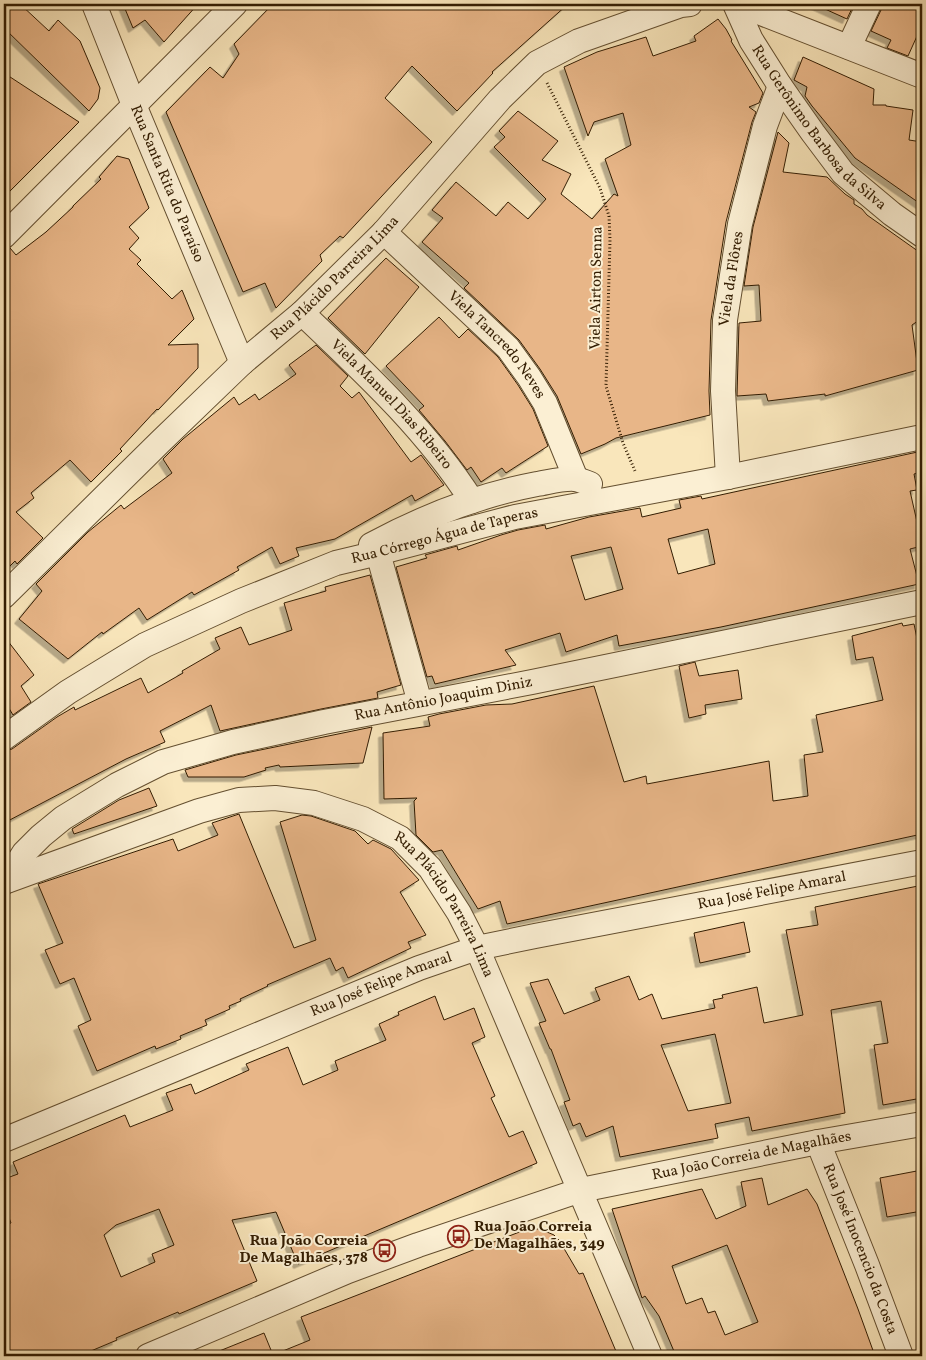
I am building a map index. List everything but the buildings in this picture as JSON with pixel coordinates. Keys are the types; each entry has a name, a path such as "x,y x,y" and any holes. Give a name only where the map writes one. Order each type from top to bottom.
{"street":[{"name":"Rua Santa Rita do Paraíso","path":"94,4 134,105 242,363"},
{"path":"4,236 235,4"},
{"name":"Rua Plácido Parreira Lima","path":"4,596 242,363 302,313 384,232 500,99 537,64 579,41 664,10 690,4"},
{"path":"736,4 922,76"},
{"name":"Rua Gerônimo Barbosa da Silva","path":"736,4 751,40 780,86 843,173 892,214 922,235"},
{"path":"849,47 869,4"},
{"name":"Viela da Flôres","path":"728,477 723,391 725,320 740,224 765,126 780,86"},
{"name":"Viela Tancredo Neves","path":"384,232 508,348 530,377 545,403 576,480"},
{"name":"Viela Manuel Dias Ribeiro","path":"302,313 390,398 433,446 455,474 472,501"},
{"name":"Rua Córrego Água de Taperas","path":"4,738 68,692 145,645 241,601 336,563 515,517 728,477 922,437"},
{"path":"336,563 428,517 472,501 521,487 551,481 576,480 616,497"},
{"path":"378,553 420,703"},
{"name":"Rua Antônio Joaquim Diniz","path":"5,882 24,853 63,818 117,785 163,762 268,734 922,602"},
{"name":"Rua Plácido Parreira Lima","path":"5,882 199,811 239,800 275,798 314,803 364,818 400,838 430,868 459,913 477,948 650,1356"},
{"name":"Rua José Felipe Amaral","path":"4,1140 419,968 477,948 922,862"},
{"name":"Rua João Correia de Magalhães","path":"148,1356 348,1271 418,1245 581,1190 818,1142 922,1124"},
{"name":"Rua José Inocencio da Costa","path":"818,1142 901,1356"}],"path":[{"name":"Viela Airton Senna","path":"537,64 600,188 609,216 606,386 623,443 643,492"}],"place":[{"name":"Rua João Correia De Magalhães, 349","path":"458,1236"},
{"name":"Rua João Correia De Magalhães, 378","path":"384,1250"}]}
